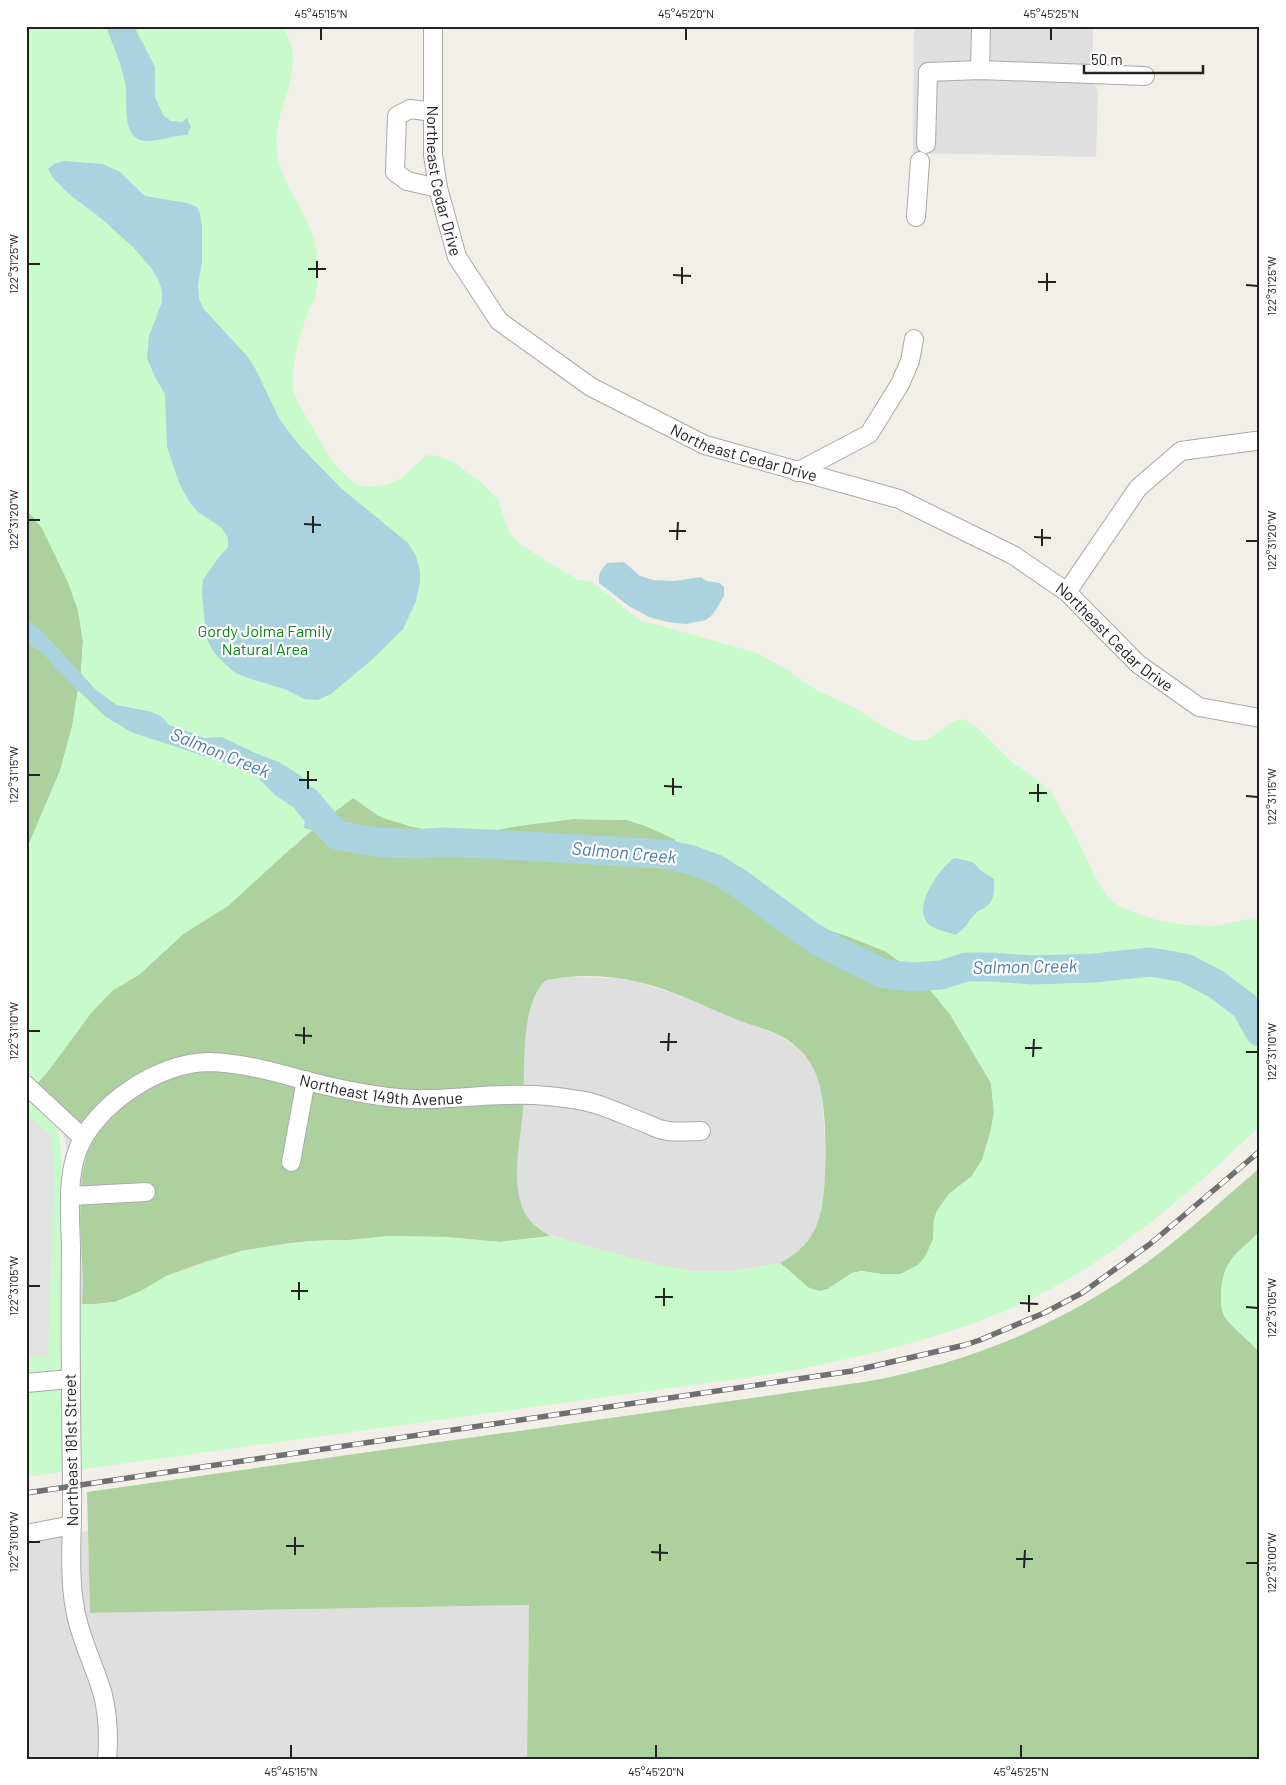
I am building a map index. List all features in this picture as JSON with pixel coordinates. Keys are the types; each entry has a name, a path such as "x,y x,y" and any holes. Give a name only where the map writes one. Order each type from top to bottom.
{"street":[{"name":"Northeast Cedar Drive","path":"433,26 433,155 438,188 457,257 499,321 591,387 705,446 899,499 1013,555 1067,592 1138,664 1199,707 1260,718"},
{"path":"980,70 981,26"},
{"path":"926,144 928,72 980,70 1145,76"},
{"path":"433,112 410,109 397,116 395,172 406,181 438,188"},
{"path":"916,217 920,161"},
{"path":"797,472 868,434 900,384 910,361 914,339"},
{"path":"1067,592 1138,488 1181,451 1255,441"},
{"name":"Northeast 149th Avenue","path":"84,1138 98,1119 128,1091 165,1072 205,1062 226,1063 260,1069 364,1094 398,1098 427,1100 509,1094 580,1100 608,1108 664,1131 701,1131"},
{"path":"291,1162 306,1080"},
{"path":"26,1085 84,1138"},
{"name":"Northeast 181st Street","path":"84,1138 76,1155 71,1196 72,1575 75,1608 83,1641 102,1692 106,1711 109,1741 107,1759"},
{"path":"71,1196 146,1192"},
{"path":"26,1383 70,1379"},
{"path":"26,1534 72,1525"}],"shaded area":[{"path":"914,26 1093,26 1092,80 1098,91 1096,157 913,153"},
{"path":"162,953 537,990 545,980 566,977 616,978 636,981 684,997 779,1035 796,1047 811,1062 818,1076 822,1098 825,1138 825,1171 824,1198 817,1227 807,1244 780,1263 732,1271 694,1271 654,1264 571,1242 542,1232 70,1308 73,1175 60,1118 26,1070 26,1040 132,980"},
{"path":"26,1113 51,1136 54,1168 48,1356 26,1357"},
{"path":"88,1531 90,1613 529,1605 527,1759 26,1759 26,1540"}],"green space":[{"name":"Gordy Jolma Family Natural Area","path":"26,26 283,26 292,48 293,67 278,126 278,160 283,176 311,232 317,251 318,264 318,283 315,296 305,319 296,353 293,370 293,390 299,405 325,449 343,473 359,485 374,487 386,485 399,479 427,455 443,457 458,465 484,485 498,500 509,532 520,544 577,579 592,582 642,622 659,625 757,653 786,669 813,688 857,709 884,727 913,741 929,739 954,721 964,719 978,728 1013,763 1051,792 1075,834 1096,879 1114,903 1130,911 1157,920 1186,925 1215,926 1243,920 1260,919 1260,1129 1256,1130 1205,1177 1152,1221 1125,1242 1067,1280 1037,1296 974,1323 908,1344 773,1374 26,1477 26,851 60,771 72,727 81,672 83,641 78,610 68,582 42,528 26,509","holes":["353,798 379,816 428,830 491,831 573,819 627,820 646,826 674,839 700,864 778,914 847,936 885,951 910,969 950,1014 991,1083 994,1112 982,1160 972,1176 949,1194 937,1211 934,1220 933,1240 925,1257 918,1265 901,1274 881,1274 862,1271 852,1273 828,1289 819,1291 809,1288 780,1263 732,1271 694,1271 654,1264 551,1236 500,1242 446,1237 389,1236 349,1240 308,1241 241,1251 166,1276 141,1291 115,1302 64,1305 61,1152 58,1130 27,1095 49,1070 91,1013 113,990 140,974 182,935 228,906 310,831"]},
{"path":"26,509 42,528 68,582 78,610 83,641 81,672 72,727 60,771 26,851"},
{"path":"353,798 379,816 428,830 532,824 573,819 627,820 646,826 674,839 684,851 742,892 778,914 847,936 885,951 910,969 950,1014 991,1083 994,1112 982,1160 972,1176 949,1194 937,1211 934,1220 933,1240 925,1257 918,1265 901,1274 881,1274 862,1271 852,1273 828,1289 819,1291 809,1288 780,1263 803,1247 810,1237 820,1216 824,1190 825,1133 823,1102 816,1075 808,1060 802,1052 785,1038 663,989 617,978 580,976 546,980 537,992 527,1023 517,1183 524,1212 537,1228 551,1236 500,1242 446,1237 389,1236 288,1243 241,1251 204,1262 166,1276 141,1291 115,1302 82,1304 83,1282 80,1218 82,1175 87,1153 94,1140 59,1104 36,1085 91,1013 113,990 140,974 182,935"},
{"path":"1260,1168 1260,1231 1238,1252 1228,1265 1222,1282 1221,1303 1225,1317 1232,1326 1260,1353 1260,1759 527,1759 529,1605 90,1613 87,1492 864,1382 944,1363 982,1351 1019,1336 1090,1300 1125,1278 1171,1244"},
{"path":"1260,1231 1260,1353 1225,1317 1222,1309 1221,1294 1222,1282 1228,1265 1238,1252"}],"water":[{"path":"106,26 134,26 155,67 155,97 163,115 171,121 182,122 187,118 191,127 187,135 143,141 133,135 128,123 125,80"},
{"path":"64,161 103,164 120,172 145,196 187,203 197,207 202,225 202,263 198,285 199,299 203,308 247,356 255,368 280,420 299,445 342,489 408,543 416,556 420,571 420,582 416,601 403,629 375,657 331,694 318,700 304,699 287,690 245,677 234,672 212,649 206,637 202,592 203,580 228,547 228,538 222,528 198,512 190,503 180,485 167,447 165,394 147,358 149,336 162,302 162,291 159,281 152,269 133,247 103,220 69,194 53,178 48,169 54,164"},
{"path":"624,562 640,576 654,580 674,581 701,577 706,581 720,583 724,587 724,596 713,614 706,620 686,624 649,617 629,606 599,583 600,572 607,563"},
{"path":"26,622 30,622 44,633 96,690 117,705 152,712 162,717 169,725 204,738 222,737 279,762 301,776 314,790 326,810 334,837 304,828 305,819 296,809 275,795 256,776 231,765 131,732 106,717 58,671 42,652 26,643"},
{"path":"954,858 973,862 980,870 994,879 993,897 989,904 977,912 963,930 955,935 929,925 924,915 923,906 930,887 942,870"}],"waterway":[{"name":"Salmon Creek","path":"307,801 337,835 375,842 488,844 663,854 688,859 716,869 740,884 809,935 884,974 913,977 941,975 966,967 1032,970 1094,968 1150,962 1185,968 1216,984 1245,1006 1260,1032"}],"railway":[{"path":"26,1493 852,1371 965,1345 1044,1313 1082,1293 1150,1244 1260,1151"}]}
